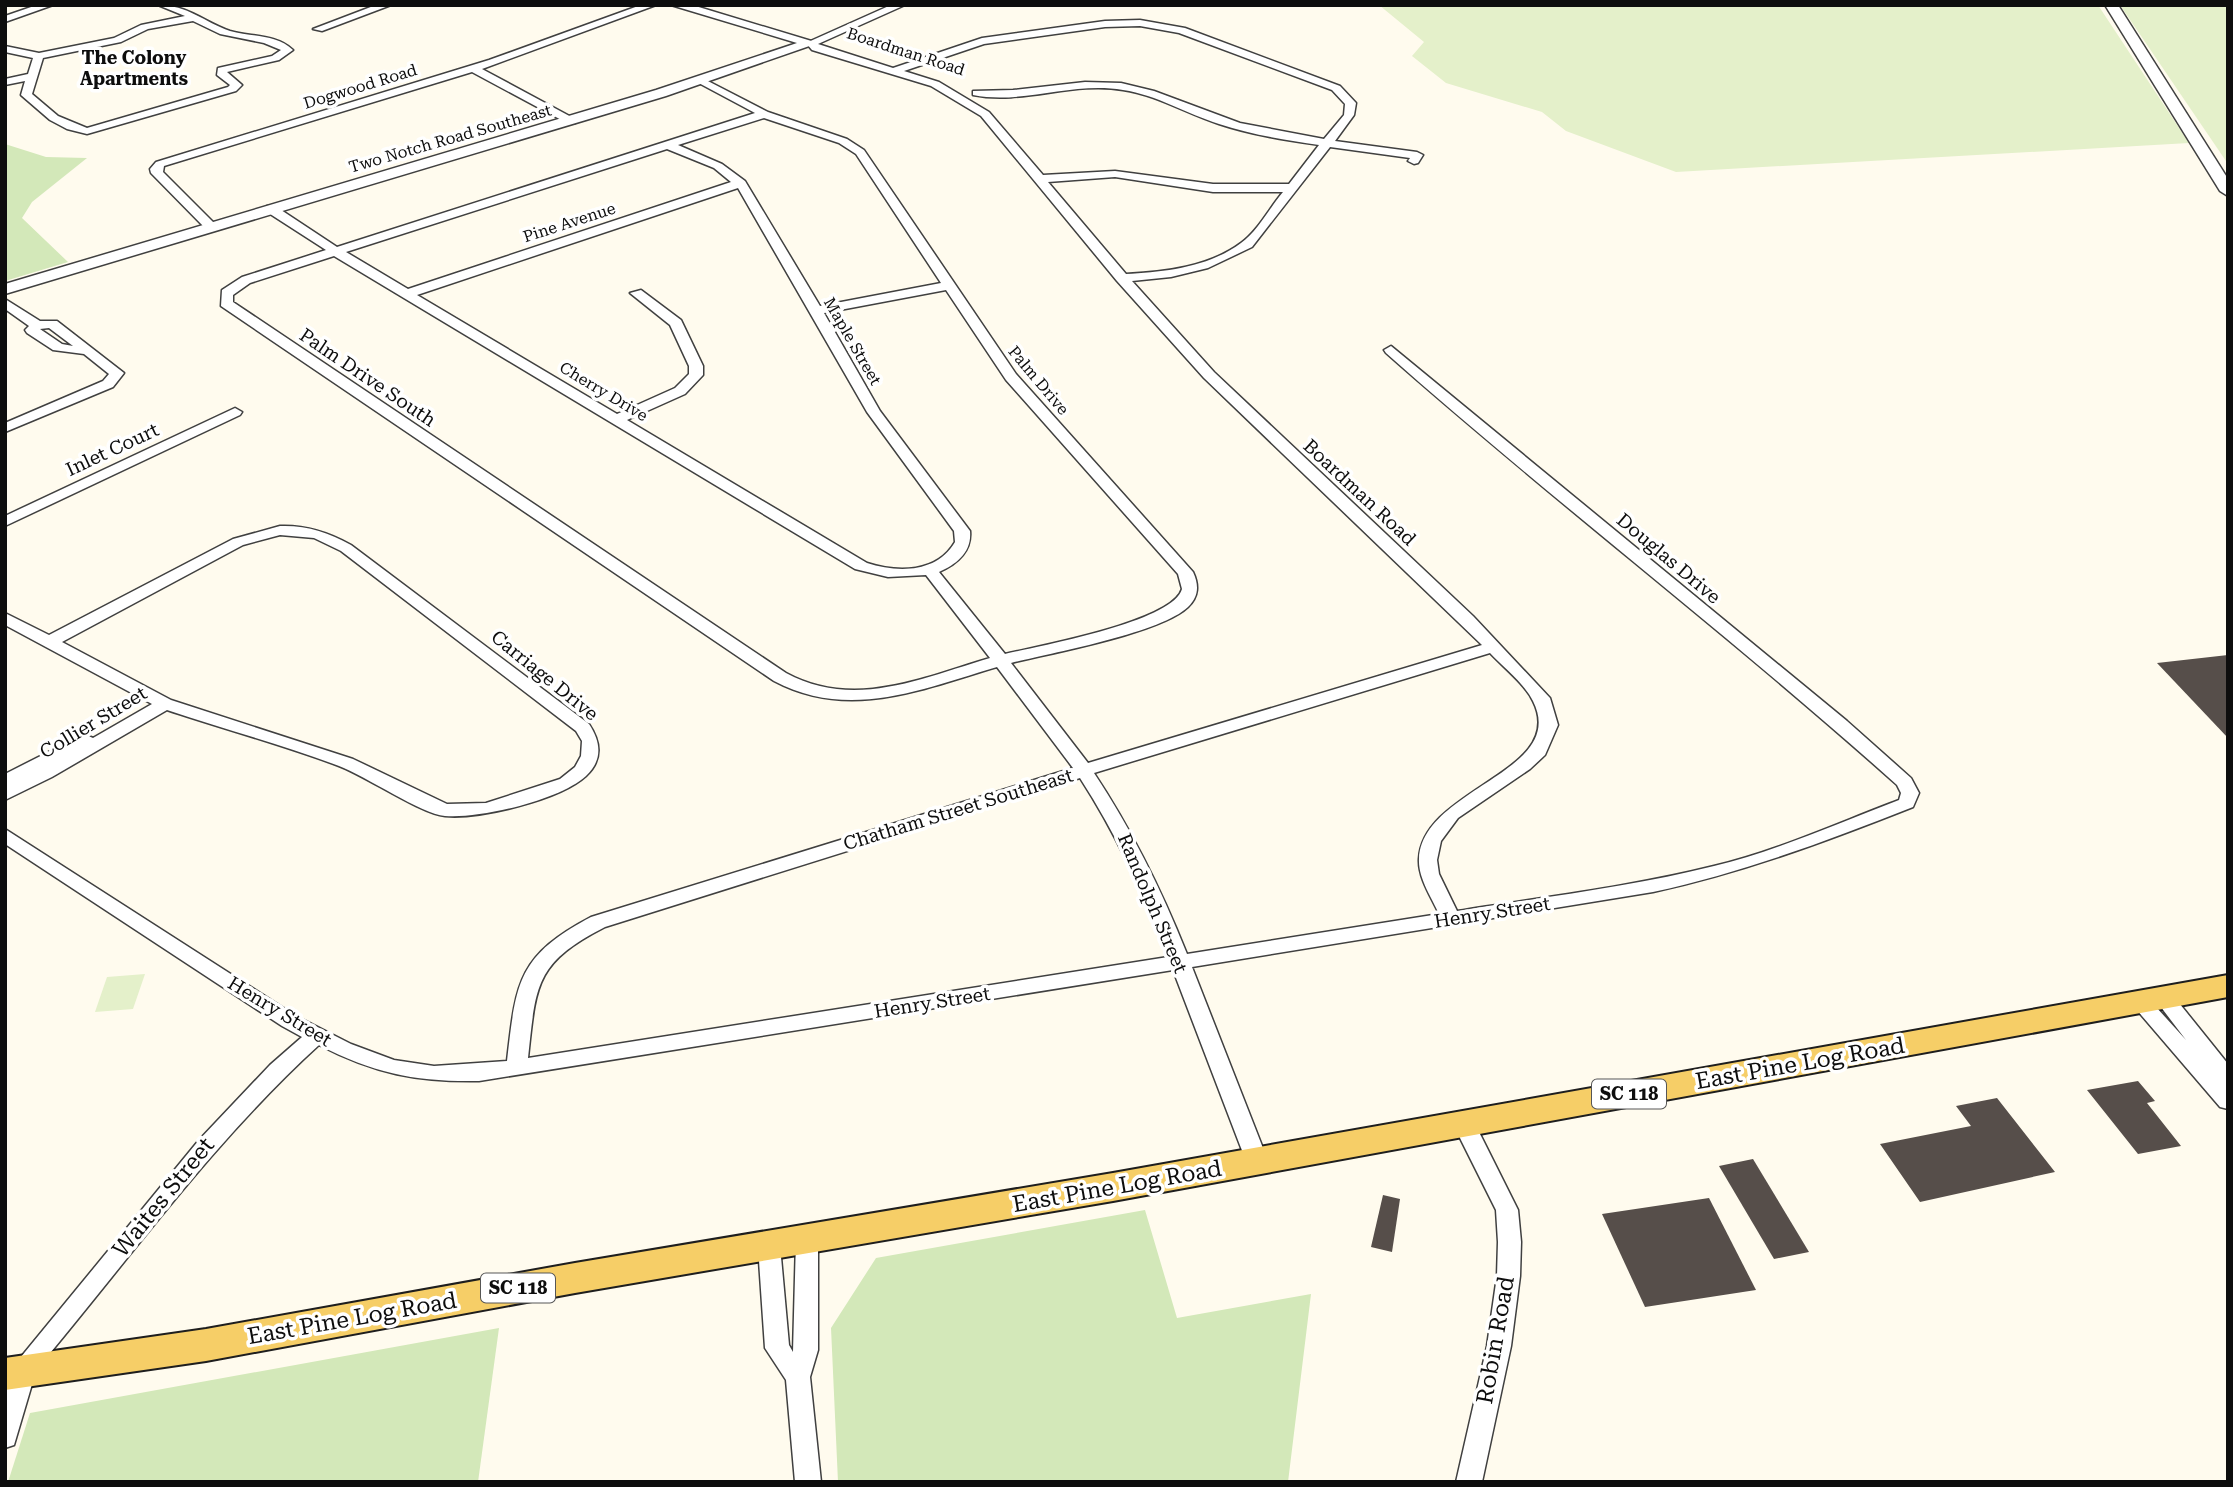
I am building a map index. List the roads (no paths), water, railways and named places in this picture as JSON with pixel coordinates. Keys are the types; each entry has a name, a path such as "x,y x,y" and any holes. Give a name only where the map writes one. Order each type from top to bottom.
{"main road":[{"name":"East Pine Log Road","path":"15,1372 206,1345 1257,1161 2228,986"}],"street":[{"path":"5,19 48,5"},
{"path":"39,56 25,90 28,98 45,112 76,129 92,131 232,89 236,83 222,75 222,70 275,58 288,50 266,39 224,32 197,17 163,5"},
{"name":"Dogwood Road","path":"211,227 157,173 160,164 473,68 651,5"},
{"name":"Boardman Road","path":"677,5 811,43 826,44 908,66 973,98 1121,278 1209,376 1494,647 1541,698 1548,716 1548,734 1532,758 1474,797 1437,831 1429,850 1430,874 1451,918"},
{"name":"Two Notch Road Southeast","path":"5,289 699,81 811,43 900,5"},
{"path":"2111,5 2228,191"},
{"path":"318,29 377,6"},
{"path":"5,49 39,56 117,40 145,27 197,17"},
{"path":"895,71 958,48 1008,37 1112,23 1166,26 1342,92 1351,103 1351,111 1328,143 1253,238 1227,257 1180,271 1121,278"},
{"name":"Boardman Road","path":"811,43 816,48 973,98"},
{"path":"473,68 571,121"},
{"path":"5,82 32,76"},
{"name":"Palm Drive","path":"699,81 764,114 843,142 860,152 1011,377 1185,572 1191,586 1183,603 1161,616 1000,661"},
{"path":"973,98 1067,84 1119,86 1144,92 1236,126 1328,143 1417,155 1414,161"},
{"name":"Palm Drive South","path":"764,114 240,283 226,293 226,303 780,677 811,691 867,696 890,693 1000,661"},
{"name":"Maple Street","path":"668,145 707,160 741,183 874,412 962,531 963,542 957,553 929,569"},
{"path":"1039,179 1115,174 1213,188 1293,188"},
{"name":"Pine Avenue","path":"407,294 741,183"},
{"name":"Cherry Drive","path":"271,209 335,251 861,566 887,573 929,569"},
{"path":"815,311 950,285"},
{"path":"617,418 680,391 696,374 696,366 676,323 636,293"},
{"path":"5,303 37,326 52,324 117,373 116,378 5,428"},
{"name":"Douglas Drive","path":"1391,350 1479,428 1841,725 1905,782 1910,793 1907,803"},
{"name":"Inlet Court","path":"5,522 235,412"},
{"name":"Carriage Drive","path":"5,618 160,702 347,763 426,804 455,812 487,809 556,789 582,770 592,748 583,728 536,691 346,548 328,536 312,531 270,531 238,542 51,641"},
{"name":"Randolph Street","path":"929,569 1085,770 1137,860 1257,1161"},
{"name":"Chatham Street Southeast","path":"517,1068 529,978 557,946 583,929 643,907 1085,770 1494,647"},
{"name":"Collier Street","path":"5,781 160,702"},
{"name":"Collier Street","path":"5,794 61,767 160,702"},
{"name":"Henry Street","path":"5,835 316,1036 392,1066 413,1071 457,1074 517,1068 1687,879 1799,845 1907,803"},
{"path":"2152,1000 2228,1079"},
{"path":"2152,1000 2228,1101"},
{"name":"Waites Street","path":"15,1372 222,1126 258,1087 316,1036"},
{"name":"Robin Road","path":"1464,1124 1507,1210 1510,1225 1506,1299 1469,1482"},
{"path":"807,1240 806,1350 798,1377 808,1482"},
{"path":"769,1245 777,1348 798,1377"},
{"path":"5,1437 15,1372"}],"district":[{"name":"The Colony Apartments","path":"134,68"}]}
